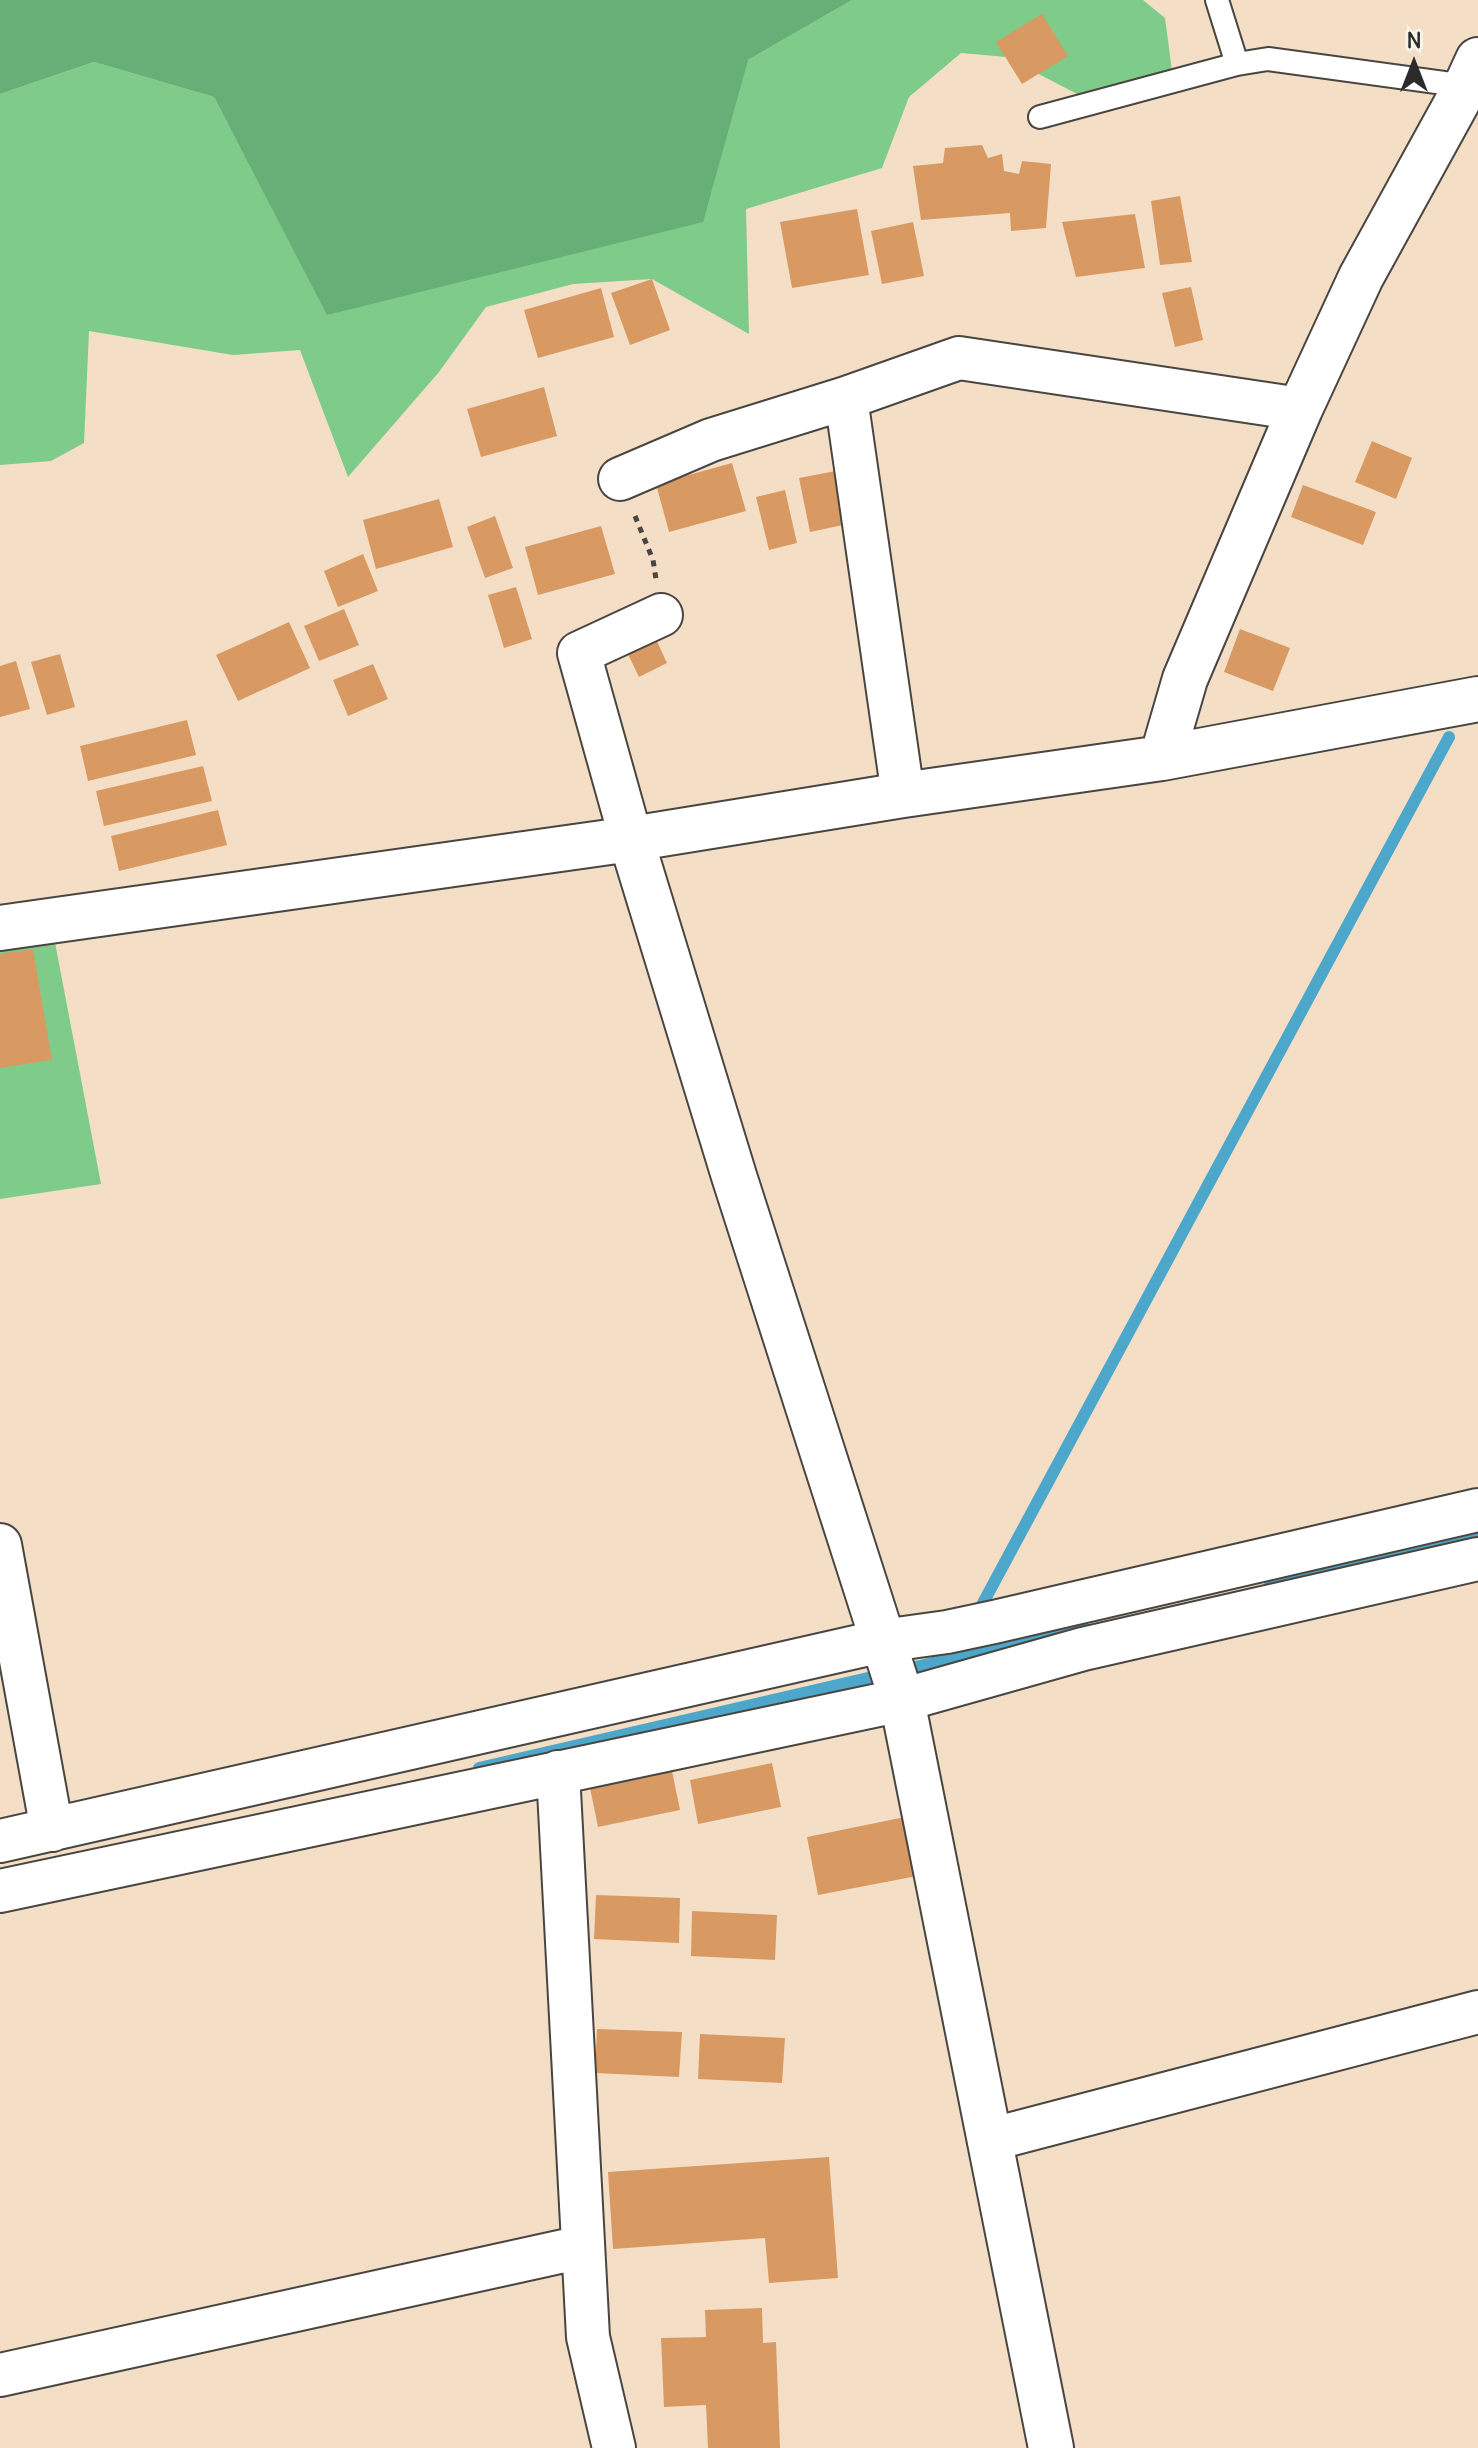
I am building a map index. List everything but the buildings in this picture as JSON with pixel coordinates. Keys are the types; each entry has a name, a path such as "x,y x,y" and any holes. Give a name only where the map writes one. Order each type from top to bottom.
{"street":[{"path":"1162,758 1185,679 1300,409 1361,277 1474,78"},
{"path":"620,479 711,440 846,398 959,358 1300,409"},
{"path":"846,398 903,795"},
{"path":"661,615 579,653 631,839 734,1176 891,1669 1051,2448"},
{"path":"0,928 631,839 903,795 1162,758 1478,699"},
{"path":"0,1891 558,1772 891,1669 947,1632 1478,1510"},
{"path":"0,1545 52,1830"},
{"path":"0,1841 891,1669 1083,1649 1478,1559"},
{"path":"558,1772 588,2337 614,2448"},
{"path":"989,2140 1478,2012"},
{"path":"0,2375 582,2247"}],"lane":[{"path":"1217,0 1237,64"},
{"path":"1040,117 1237,64 1268,59 1474,78"}],"path":[{"path":"620,479 653,560 661,615"}],"green space":[{"path":"0,0 852,0 748,60 703,222 327,315 214,97 94,62 0,94"},
{"path":"852,0 1143,0 1165,18 1172,71 1079,95 1006,57 961,53 909,97 882,168 746,209 749,334 652,279 573,284 486,307 439,372 348,477 300,350 233,355 89,331 84,443 51,461 0,465 0,94 94,62 214,97 328,315"},
{"path":"53,932 101,1184 0,1199 0,941"}],"waterway":[{"path":"976,1616 1449,737"},
{"path":"1270,1585 1478,1537"},
{"path":"479,1768 1084,1628"}]}
